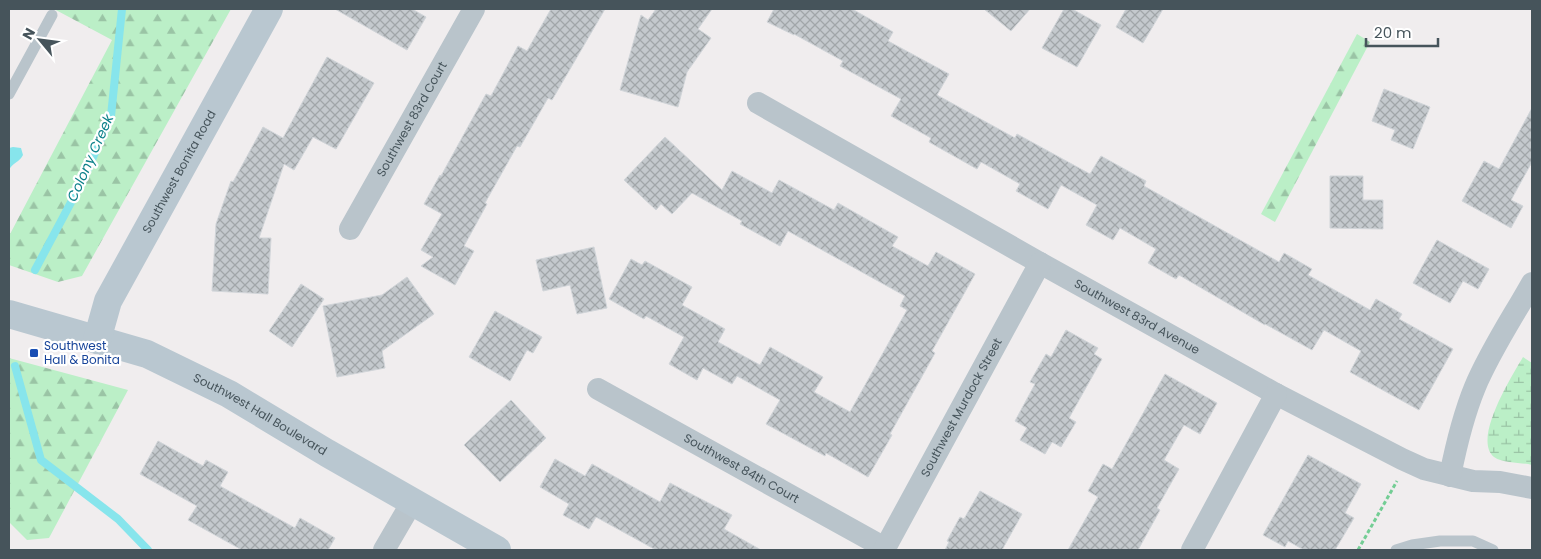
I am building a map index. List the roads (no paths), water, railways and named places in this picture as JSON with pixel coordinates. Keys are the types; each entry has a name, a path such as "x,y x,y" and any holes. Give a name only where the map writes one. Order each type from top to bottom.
{"main road":[{"name":"Southwest Bonita Road","path":"97,340 108,302 269,9"},
{"name":"Southwest Hall Boulevard","path":"9,314 144,353 229,394 497,550"}],"street":[{"name":"Southwest 83rd Court","path":"350,229 474,9"},
{"name":"Southwest 83rd Avenue","path":"758,103 1276,394 1407,462 1424,469 1472,481 1500,482 1532,488"},
{"name":"Southwest Murdock Street","path":"884,549 1040,263"},
{"path":"1450,476 1457,442 1474,388 1532,283"},
{"name":"Southwest 84th Court","path":"598,389 884,549"},
{"path":"1192,550 1276,394"},
{"path":"384,550 412,502"}],"lane":[{"path":"9,94 52,15"},
{"path":"1396,550 1412,545 1448,541 1474,541 1493,550"}],"water":[{"path":"9,148 21,148 23,155 9,170"}],"waterway":[{"name":"Colony Creek","path":"35,270 84,178 111,116 122,9"},
{"name":"Colony Creek","path":"15,366 41,460 118,519 148,550"}],"place":[{"name":"Southwest Hall & Bonita","path":"34,353"}]}
